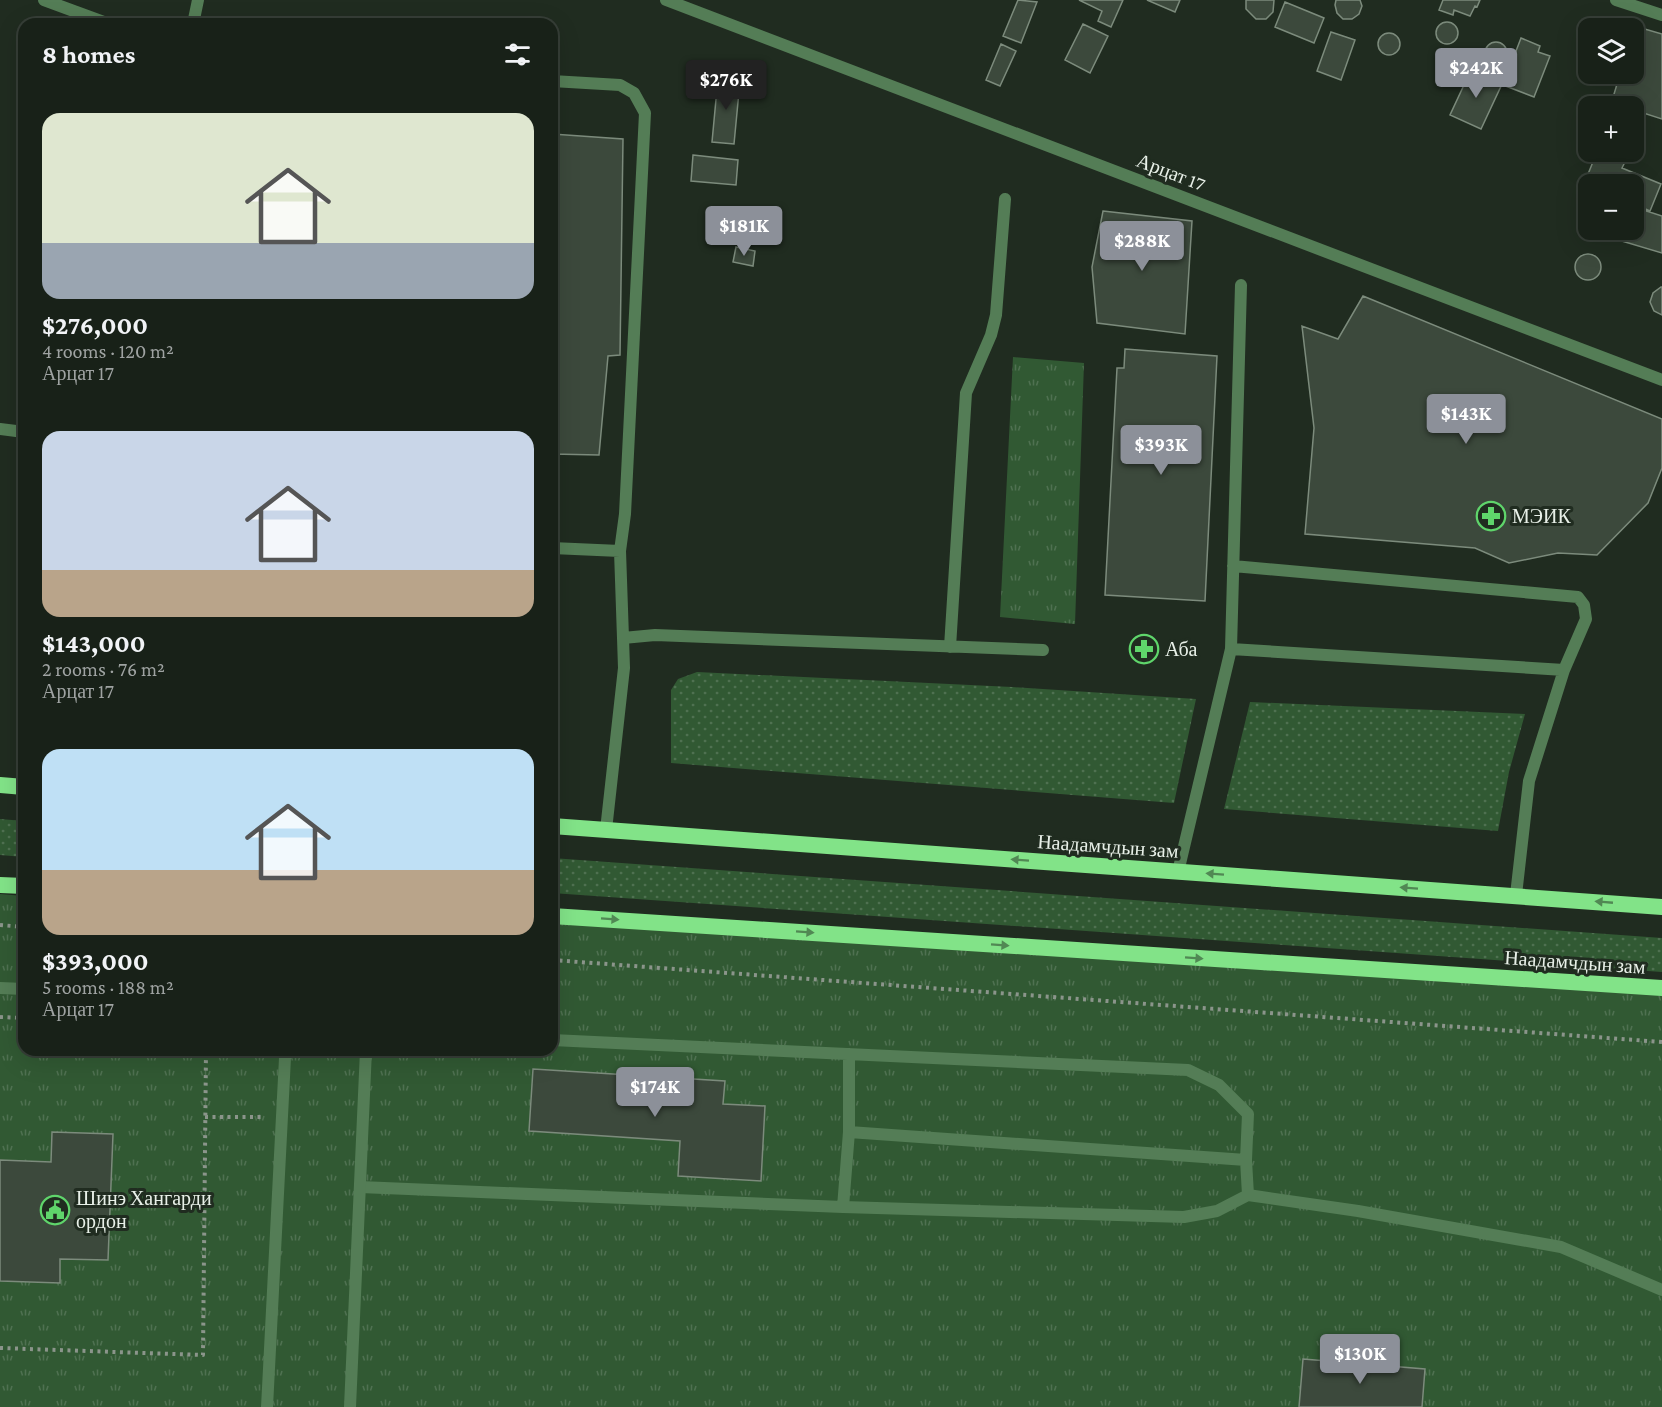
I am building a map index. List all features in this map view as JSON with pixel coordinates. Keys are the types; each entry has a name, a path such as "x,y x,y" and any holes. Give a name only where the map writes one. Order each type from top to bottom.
{"highway":[{"path":"1,783 18,786"},
{"name":"Наадамчдын зам","path":"558,826 1662,907"},
{"path":"0,885 18,886"},
{"name":"Наадамчдын зам","path":"558,916 1662,988"}],"street":[{"path":"44,0 94,18"},
{"path":"194,18 198,0"},
{"name":"Арцат 17","path":"666,0 1662,380"},
{"path":"1616,0 1662,15"},
{"path":"558,81 620,85 634,93 645,113 626,513 620,551 624,669 606,830"},
{"path":"950,647 966,393 991,335 996,315 1005,200"},
{"path":"1178,872 1231,649 1241,285"},
{"path":"0,429 18,431"},
{"path":"558,548 620,551"},
{"path":"1233,566 1578,597 1584,605 1586,619 1564,670 1529,781 1516,895"},
{"path":"623,638 655,635 1043,650"},
{"path":"1231,649 1564,670"},
{"path":"0,988 18,989"},
{"path":"558,1040 1188,1070 1219,1085 1248,1114 1246,1160 1248,1195"},
{"path":"843,1207 849,1132 849,1054"},
{"path":"267,1407 284,1056"},
{"path":"350,1407 366,1056"},
{"path":"849,1132 1246,1160"},
{"path":"360,1187 843,1207 1184,1217 1217,1210 1248,1195 1358,1211 1561,1247 1662,1290"}],"path":[{"path":"0,925 18,926"},
{"path":"558,960 1662,1041"},
{"path":"0,1017 18,1018"},
{"path":"0,1348 203,1355 206,1056"},
{"path":"205,1117 282,1117"}],"green space":[{"path":"1013,357 1084,363 1075,624 1000,617"},
{"path":"697,672 1012,687 1196,699 1174,803 671,763 671,690 678,679"},
{"path":"1250,702 1525,714 1509,772 1498,831 1224,809"},
{"path":"0,819 18,820 18,856 0,855"},
{"path":"558,858 1662,938 1662,972 558,893"},
{"path":"0,894 18,896 18,1056 558,1056 558,923 1662,982 1662,1407 0,1407"}],"building":[{"path":"1018,0 1037,2 1021,43 1003,36"},
{"path":"1079,0 1123,0 1111,27 1098,21 1102,11"},
{"path":"1147,0 1180,0 1175,12"},
{"path":"1246,0 1274,0 1273,12 1266,19 1256,19 1246,9"},
{"path":"1336,0 1360,0 1362,6 1359,14 1352,19 1343,19 1337,13"},
{"path":"1443,0 1480,0 1470,16 1454,10 1453,15 1439,10"},
{"path":"1285,2 1324,18 1314,43 1275,27"},
{"path":"1447,22 1455,25 1458,33 1455,41 1447,44 1439,41 1436,33 1439,25"},
{"path":"1083,24 1108,36 1090,73 1065,60"},
{"path":"1644,29 1662,34 1662,119 1644,113 1644,96 1613,96 1617,84 1644,84"},
{"path":"1331,32 1355,40 1341,80 1317,71"},
{"path":"1389,33 1397,36 1400,44 1397,52 1389,55 1381,52 1378,44 1381,36"},
{"path":"1521,38 1540,46 1538,52 1550,56 1534,97 1503,85"},
{"path":"1496,42 1504,45 1507,53 1504,61 1496,64 1488,61 1485,53 1488,45"},
{"path":"1001,44 1016,51 1000,86 986,80"},
{"path":"1471,70 1502,84 1481,129 1450,115"},
{"path":"718,78 740,81 734,144 712,142"},
{"path":"558,134 623,139 620,355 608,356 599,455 558,454"},
{"path":"693,155 738,160 736,185 691,181"},
{"path":"1593,162 1625,162 1622,168 1637,174 1588,174"},
{"path":"1644,177 1661,184 1650,211 1644,208"},
{"path":"1644,210 1662,216 1662,253 1618,240 1644,240"},
{"path":"1103,211 1192,221 1185,334 1097,323 1092,267"},
{"path":"736,247 755,251 753,266 733,262"},
{"path":"1588,254 1597,258 1601,267 1597,276 1588,280 1579,276 1575,267 1579,258"},
{"path":"1661,287 1662,315 1654,311 1650,302 1653,293"},
{"path":"1363,296 1662,419 1662,468 1648,503 1597,555 1558,553 1509,563 1475,548 1305,534 1314,428 1302,326 1338,339"},
{"path":"1125,349 1217,356 1205,601 1105,595 1117,368 1124,368"},
{"path":"533,1069 725,1081 723,1104 765,1106 761,1181 678,1176 680,1141 529,1131"},
{"name":"Шинэ Хангарди ордон","path":"52,1132 113,1134 108,1260 60,1259 60,1283 0,1281 0,1160 51,1162"},
{"path":"1303,1359 1425,1369 1422,1407 1299,1407"}],"place":[{"name":"МЭИК","path":"1491,516"},
{"name":"Аба","path":"1144,649"},
{"name":"Шинэ Хангарди ордон","path":"55,1210"}]}
